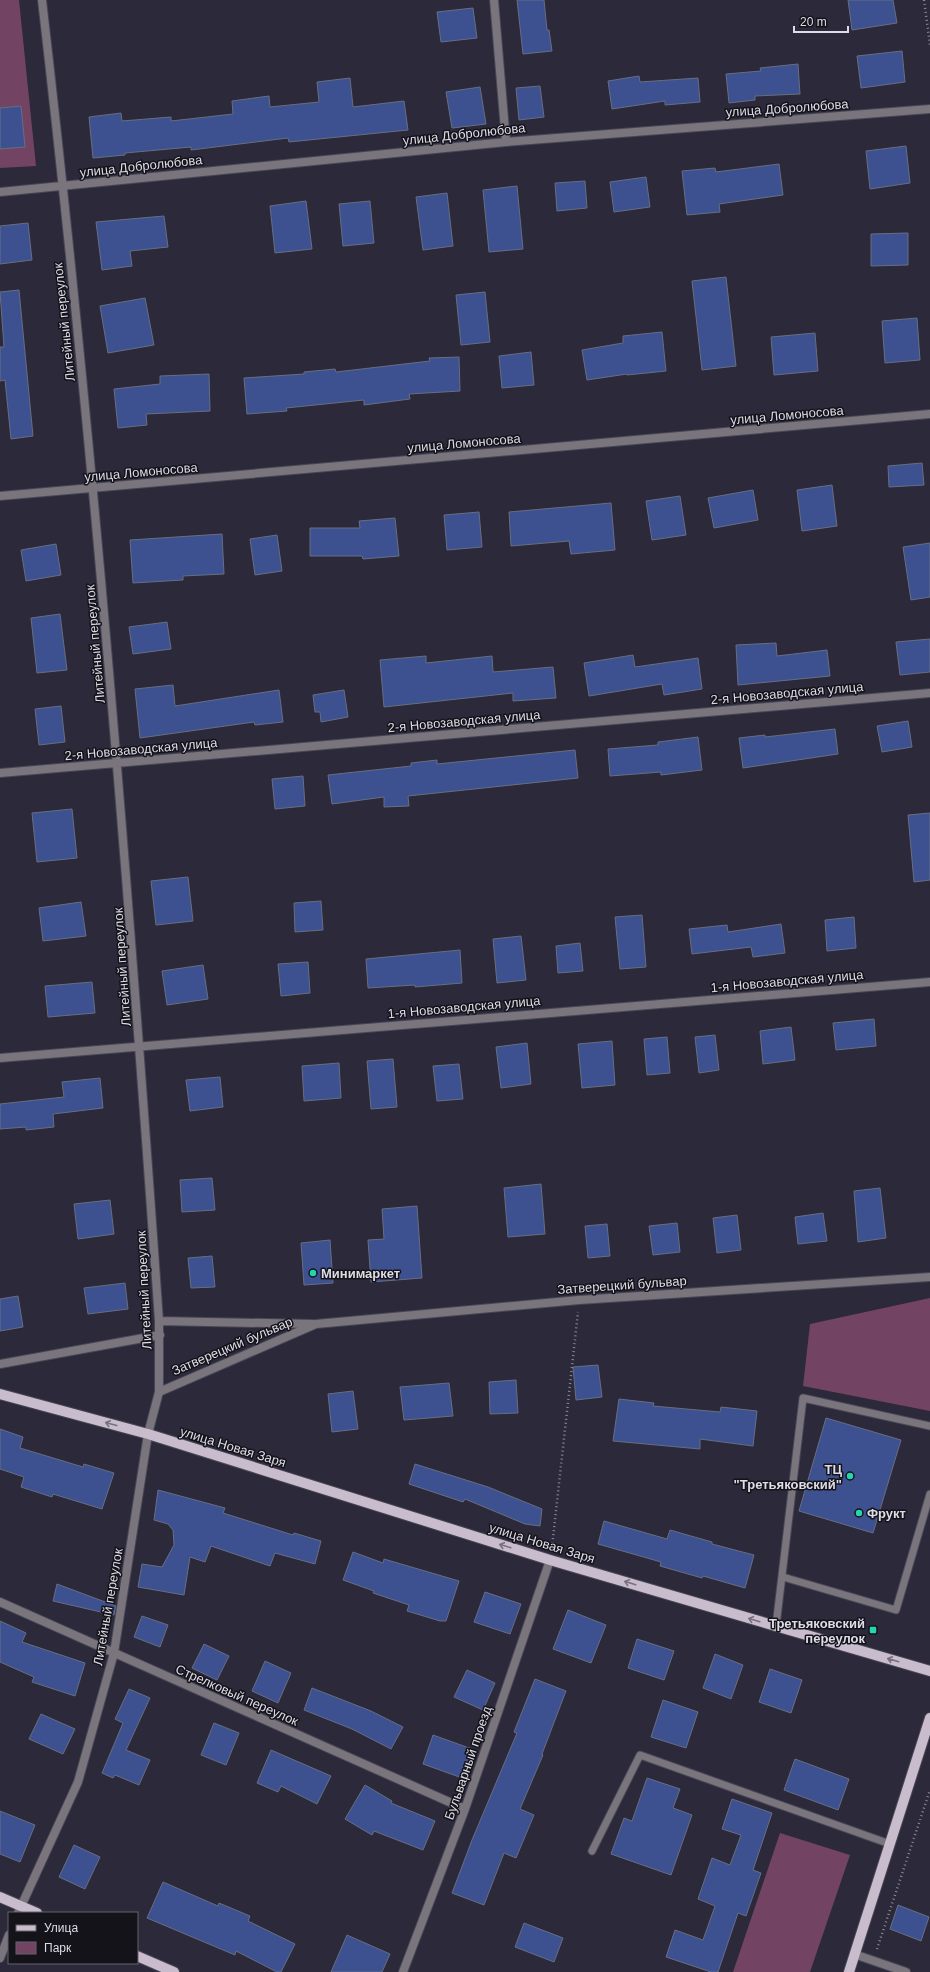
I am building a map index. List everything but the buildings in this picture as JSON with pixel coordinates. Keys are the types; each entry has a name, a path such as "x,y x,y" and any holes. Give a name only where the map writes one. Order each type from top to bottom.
{"main road":[{"path":"0,1394 148,1434"},
{"name":"улица Новая Заря","path":"148,1434 550,1560 930,1671"},
{"path":"849,1972 930,1718"},
{"path":"0,1897 19,1909 32,1912"},
{"path":"138,1956 174,1972"}],"street":[{"name":"Литейный переулок","path":"19,1909 78,1782 114,1653 148,1434 159,1392 160,1336 140,1046 118,763 93,488 63,186 42,0"},
{"path":"494,0 506,142"},
{"name":"улица Добролюбова","path":"0,192 506,142 930,109"},
{"name":"улица Ломоносова","path":"0,496 930,414"},
{"name":"2-я Новозаводская улица","path":"0,774 930,693"},
{"name":"1-я Новозаводская улица","path":"0,1058 930,982"},
{"name":"Затверецкий бульвар","path":"159,1321 316,1324 580,1300 930,1277"},
{"name":"Затверецкий бульвар","path":"159,1392 316,1324"},
{"path":"0,1364 160,1336"},
{"name":"Бульварный проезд","path":"403,1972 465,1809 550,1560"},
{"name":"Стрелковый переулок","path":"0,1602 465,1809"},
{"path":"0,1958 8,1938"},
{"path":"854,1954 906,1972"}],"lane":[{"path":"776,1626 803,1398 930,1426"},
{"path":"783,1577 896,1610 930,1494"},
{"path":"592,1851 640,1755 890,1844"}],"path":[{"path":"924,0 930,45"},
{"path":"550,1560 580,1300"},
{"path":"873,1961 930,1790"}],"green space":[{"path":"0,0 19,0 36,166 0,168"},
{"path":"930,1298 930,1411 803,1386 810,1324"},
{"path":"780,1833 850,1855 810,1972 733,1972"}],"place":[{"name":"Минимаркет","path":"313,1273"},
{"name":"ТЦ \"Третьяковский\"","path":"850,1476"},
{"name":"Фрукт","path":"859,1513"},
{"name":"Третьяковский переулок","path":"873,1630"}]}
